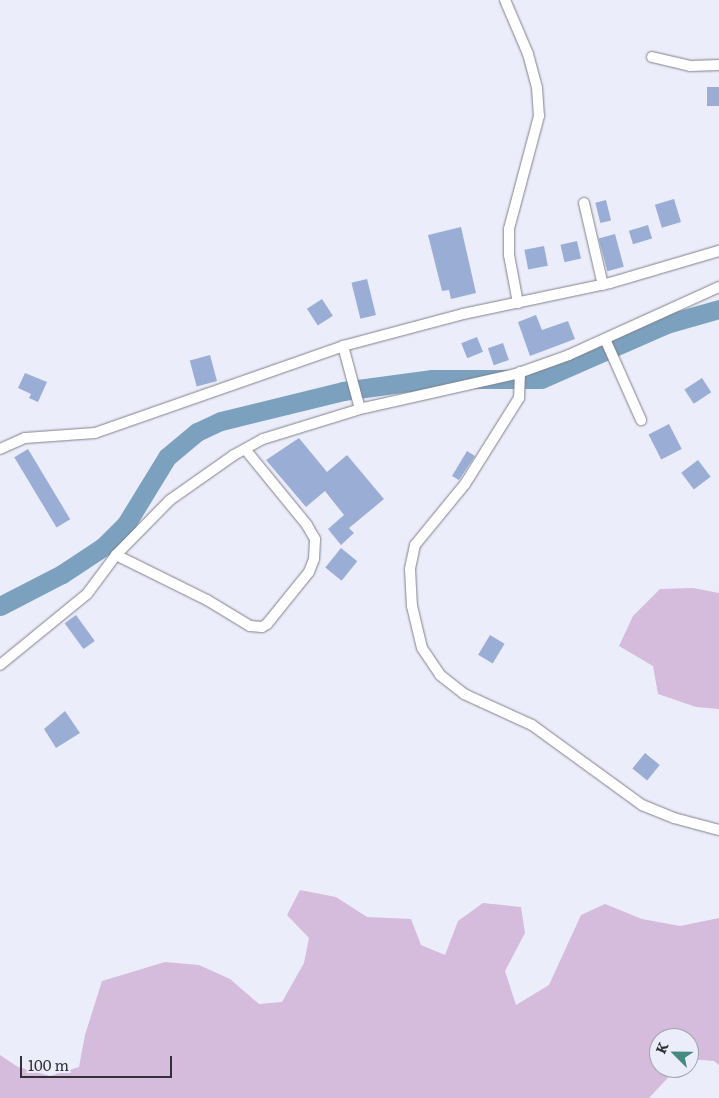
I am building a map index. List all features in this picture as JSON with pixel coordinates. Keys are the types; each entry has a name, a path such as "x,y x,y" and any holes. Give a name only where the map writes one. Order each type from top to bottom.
{"street":[{"path":"506,0 528,54 537,88 539,116 509,229 508,255 518,303"},
{"path":"652,58 690,66 719,65"},
{"path":"584,203 603,285"},
{"path":"0,449 25,438 95,433 343,346 518,303 603,285 719,251"},
{"path":"0,665 87,594 116,555 170,500 263,439 360,409 520,372 605,339 719,287"},
{"path":"605,339 642,420"},
{"path":"343,346 360,409"},
{"path":"520,372 519,398 465,484 415,545 410,568 412,606 422,648 440,676 464,694 532,725 642,805 674,818 719,830"},
{"path":"116,555 207,600 250,626 262,627 267,624 309,572 314,559 315,539 307,525 245,450"}],"shaded area":[{"path":"693,588 719,593 719,709 696,707 658,694 653,666 619,646 633,616 660,589"},
{"path":"300,890 336,897 367,917 411,919 421,945 445,955 458,921 483,903 521,907 525,933 505,971 516,1005 549,985 581,915 605,904 642,919 680,926 719,918 719,1065 714,1061 699,1060 699,1028 649,1028 649,1078 668,1078 649,1098 0,1098 0,1055 18,1067 50,1076 79,1067 85,1035 102,981 165,962 199,965 230,979 259,1004 282,1002 304,963 309,938 287,915"}],"building":[{"path":"707,87 719,87 719,106 707,106"},
{"path":"674,199 681,222 662,228 655,205"},
{"path":"606,200 611,220 600,223 595,203"},
{"path":"648,225 652,238 633,244 629,231"},
{"path":"461,227 476,293 451,299 449,290 442,291 428,235"},
{"path":"615,234 624,267 607,271 599,238"},
{"path":"577,241 581,259 564,262 560,245"},
{"path":"544,246 548,266 528,269 524,250"},
{"path":"367,279 376,315 360,319 351,283"},
{"path":"322,299 333,316 318,326 307,309"},
{"path":"536,315 542,330 568,321 575,339 530,356 518,322"},
{"path":"477,337 483,352 467,358 461,343"},
{"path":"503,343 509,360 494,365 488,348"},
{"path":"210,355 217,381 197,387 190,360"},
{"path":"25,373 47,382 38,402 29,398 31,394 18,388"},
{"path":"702,378 711,392 694,404 684,389"},
{"path":"669,424 682,449 661,459 649,434"},
{"path":"299,438 327,472 347,455 384,499 349,528 354,533 341,545 328,529 344,515 325,491 306,507 266,460"},
{"path":"28,449 70,519 57,528 14,457"},
{"path":"467,451 475,456 459,480 452,476"},
{"path":"698,460 711,477 694,489 681,473"},
{"path":"341,548 357,561 342,581 325,567"},
{"path":"76,615 95,641 83,649 65,623"},
{"path":"490,635 505,644 493,663 478,655"},
{"path":"65,711 80,733 56,748 44,729"},
{"path":"645,753 660,765 647,781 632,769"}],"waterway":[{"path":"0,606 62,574 103,547 126,524 167,457 197,432 221,421 343,391 432,379 541,379 666,324 719,309"}]}
